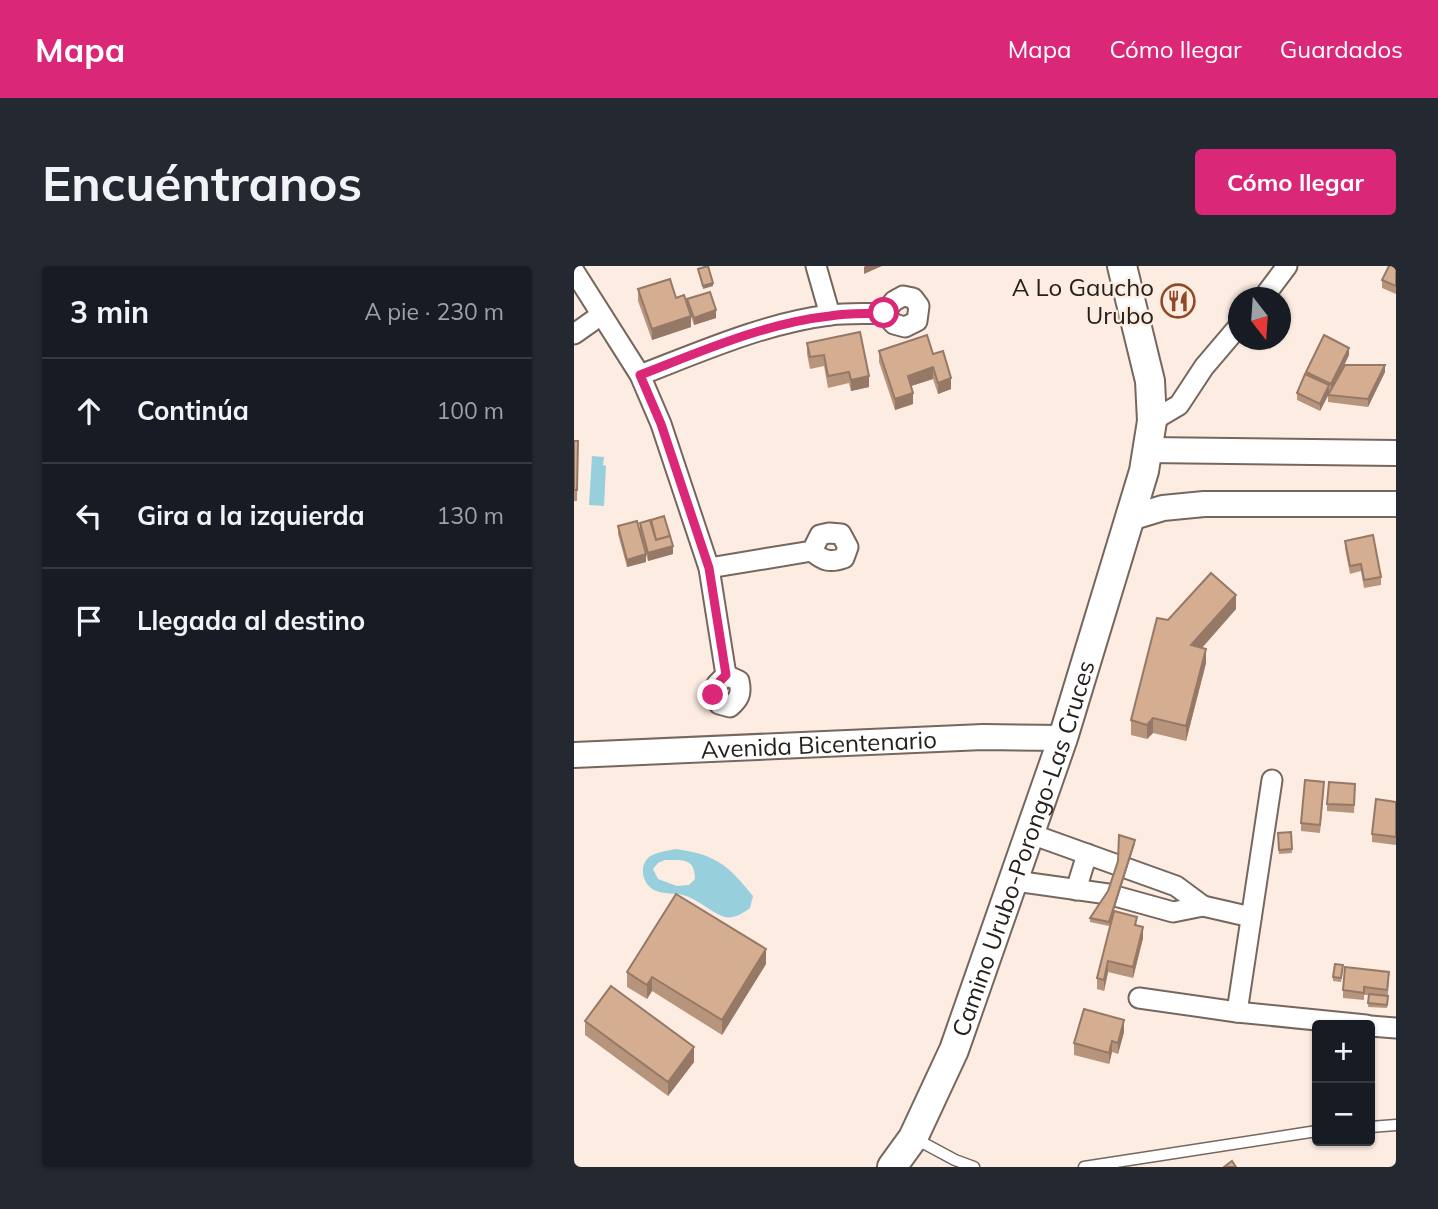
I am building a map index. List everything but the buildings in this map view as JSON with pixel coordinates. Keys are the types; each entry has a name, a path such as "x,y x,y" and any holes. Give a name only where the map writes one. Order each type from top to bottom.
{"main road":[{"name":"Camino Urubo-Porongo-Las Cruces","path":"892,1167 913,1138 954,1050 1063,738 1144,471 1152,421 1150,381 1122,266"}],"street":[{"path":"816,266 830,316"},
{"path":"1271,287 1287,266"},
{"path":"574,271 640,375 661,424 709,568 726,675"},
{"path":"640,375 754,334 830,316 884,313"},
{"path":"574,334 601,315"},
{"path":"1152,421 1179,405 1228,339"},
{"path":"1147,450 1396,453"},
{"path":"1130,518 1163,508 1204,504 1396,504"},
{"path":"709,568 812,551"},
{"name":"Avenida Bicentenario","path":"574,755 983,737 1063,738"},
{"path":"1237,1012 1272,780"},
{"path":"1031,834 1176,886 1203,906 1251,917"},
{"path":"1076,890 1087,854"},
{"path":"1015,881 1108,894 1173,912 1203,906"},
{"path":"1139,998 1312,1020"},
{"path":"1375,1026 1396,1028"}],"lane":[{"path":"1375,1127 1396,1125"},
{"path":"1084,1167 1312,1133"},
{"path":"913,1138 955,1160 975,1167"}],"water":[{"path":"592,456 604,457 604,506 589,505"},
{"path":"675,849 701,854 728,869 753,896 750,908 742,914 725,917 686,896 659,892 650,887 643,875 646,861 655,854","holes":["665,860 687,862 693,867 695,879 689,885 677,886 658,879 653,869"]}],"place":[{"name":"A Lo Gaucho Urubo","path":"1178,301"}],"route":[{"path":"713,695 717,684 726,675 709,568 683,485 640,375 754,334 797,322 830,316 884,313"}]}
